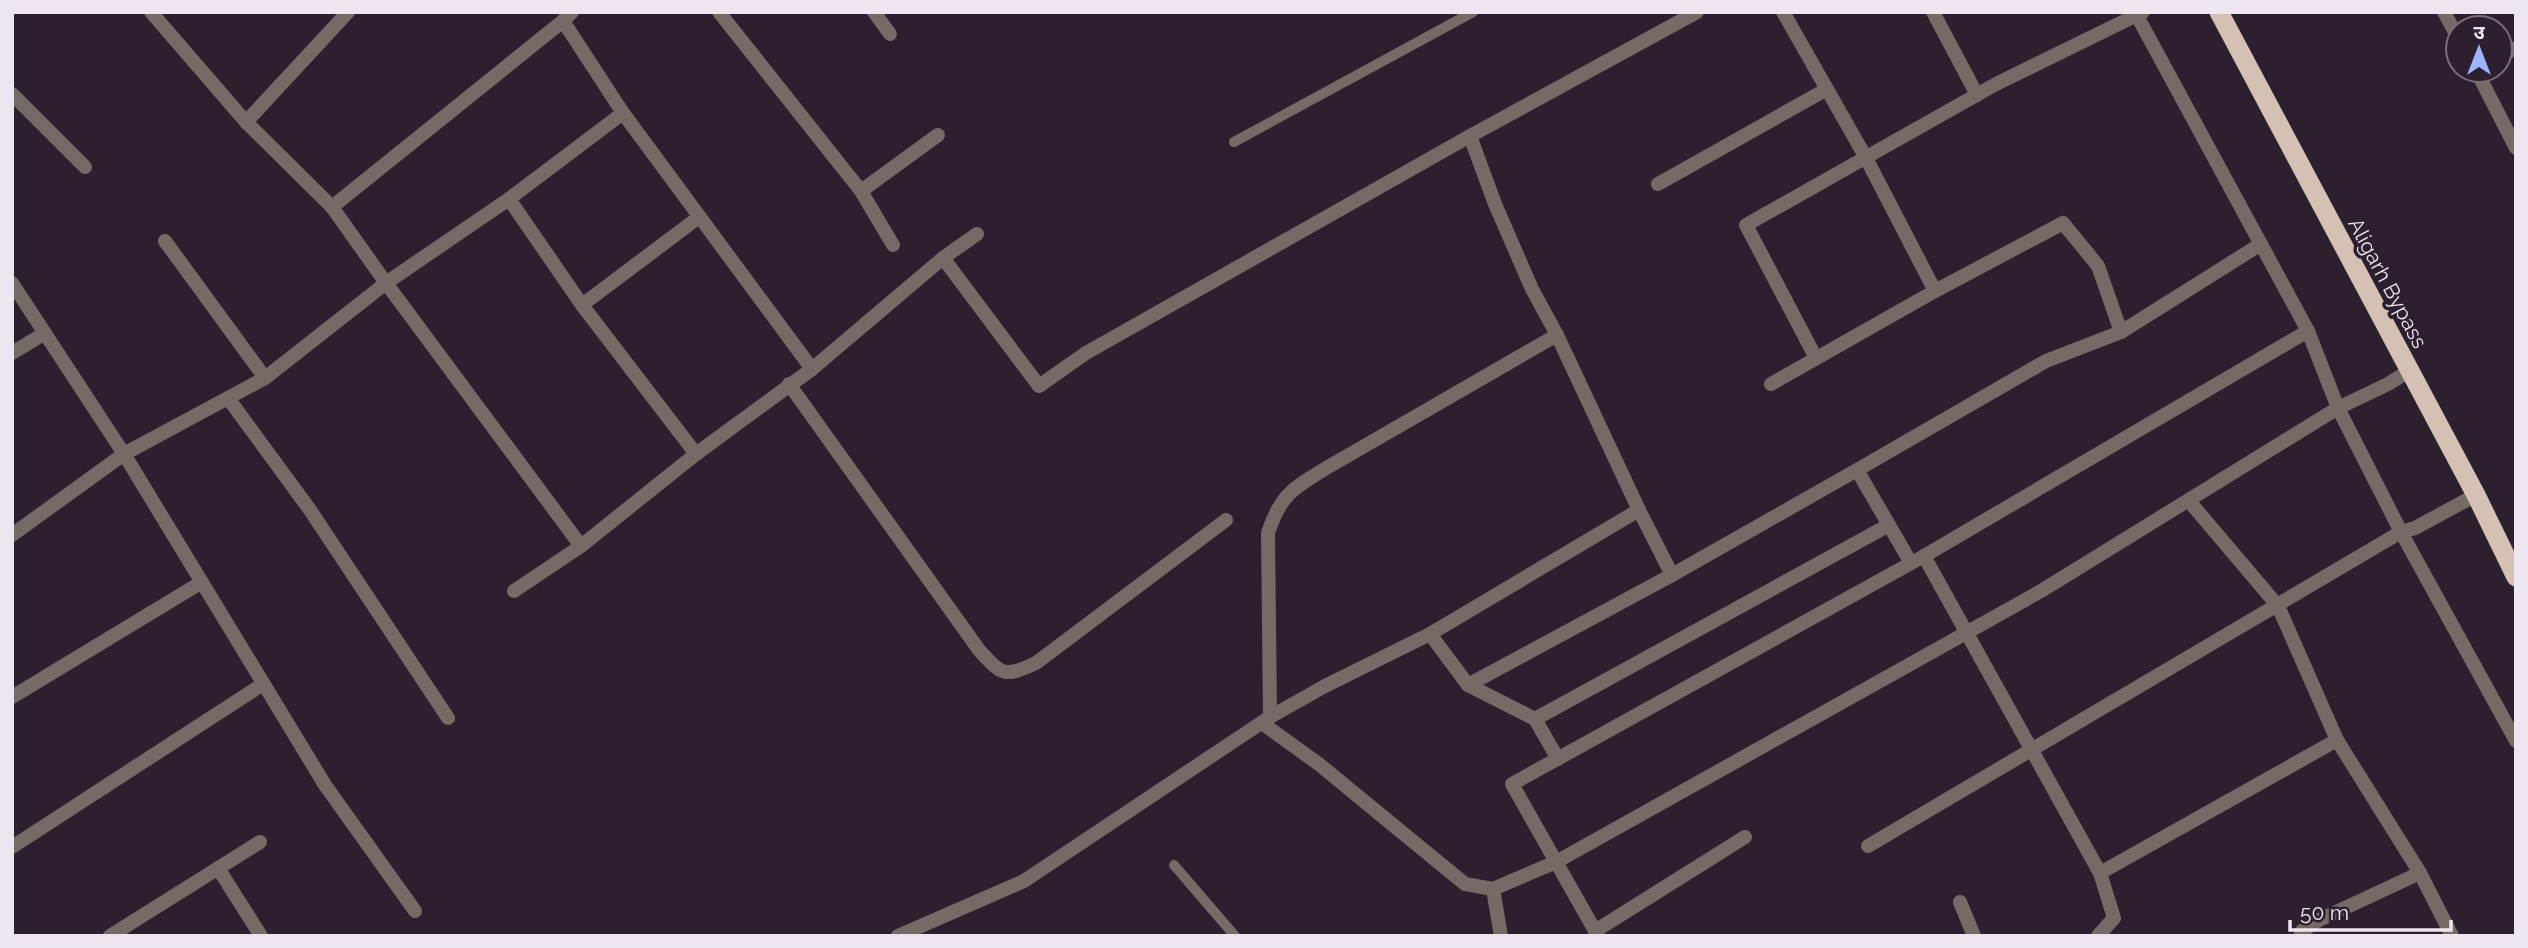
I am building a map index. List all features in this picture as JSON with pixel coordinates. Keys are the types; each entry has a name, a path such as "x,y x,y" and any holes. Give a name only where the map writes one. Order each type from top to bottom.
{"highway":[{"name":"Aligarh Bypass","path":"2219,12 2476,495 2516,577"}],"street":[{"path":"246,122 348,12"},
{"path":"719,12 861,191 893,245"},
{"path":"874,12 890,34"},
{"path":"943,258 1039,386 1086,353 1470,136 1697,12"},
{"path":"1783,12 1936,291"},
{"path":"1933,12 1977,94"},
{"path":"154,13 246,122 332,206 580,546"},
{"path":"1816,358 1746,225 1977,94 2138,13 2308,331 2516,741"},
{"path":"332,206 567,17 623,113 812,369"},
{"path":"2483,84 2516,148"},
{"path":"1658,184 1826,89"},
{"path":"14,99 85,167"},
{"path":"12,536 124,454 265,378 386,283 509,199 623,113"},
{"path":"861,191 938,135"},
{"path":"1470,136 1495,204 1532,289 1557,335 1672,575"},
{"path":"509,199 582,304 696,454"},
{"path":"582,304 699,216"},
{"path":"1771,384 2063,223 2098,266 2122,332"},
{"path":"514,591 580,546 696,454 812,369 943,258 977,234"},
{"path":"164,242 265,378"},
{"path":"1468,685 1672,575 2046,361 2122,332 2261,244"},
{"path":"12,283 124,454 325,785 415,911"},
{"path":"1745,837 1597,934 1512,784 1918,560 2308,331"},
{"path":"12,353 45,333"},
{"path":"1266,720 1268,533 1276,508 1292,489 1557,335"},
{"path":"1266,720 1465,884 1493,889 1556,862 2041,591 2345,405 2388,384 2409,370"},
{"path":"789,384 979,650 998,670 1015,673 1036,663 1226,520"},
{"path":"228,398 310,510 448,718"},
{"path":"1857,470 1889,525 1918,560 1966,632 2100,873 2113,918 2098,936"},
{"path":"1868,846 2408,530 2476,495"},
{"path":"2189,501 2278,606 2337,740 2420,873 2452,936"},
{"path":"898,936 1024,881 1266,720 1325,686 1430,634 1639,510"},
{"path":"1535,719 1889,525"},
{"path":"12,697 202,582"},
{"path":"1430,634 1468,685 1535,719 1558,759"},
{"path":"12,846 263,684"},
{"path":"2100,873 2337,740"},
{"path":"110,936 260,842"},
{"path":"218,868 261,936"},
{"path":"2300,936 2302,931 2319,920 2420,873"},
{"path":"1493,889 1501,936"},
{"path":"1960,902 1974,936"}],"lane":[{"path":"1234,142 1473,12"},
{"path":"1174,865 1235,936"}]}
